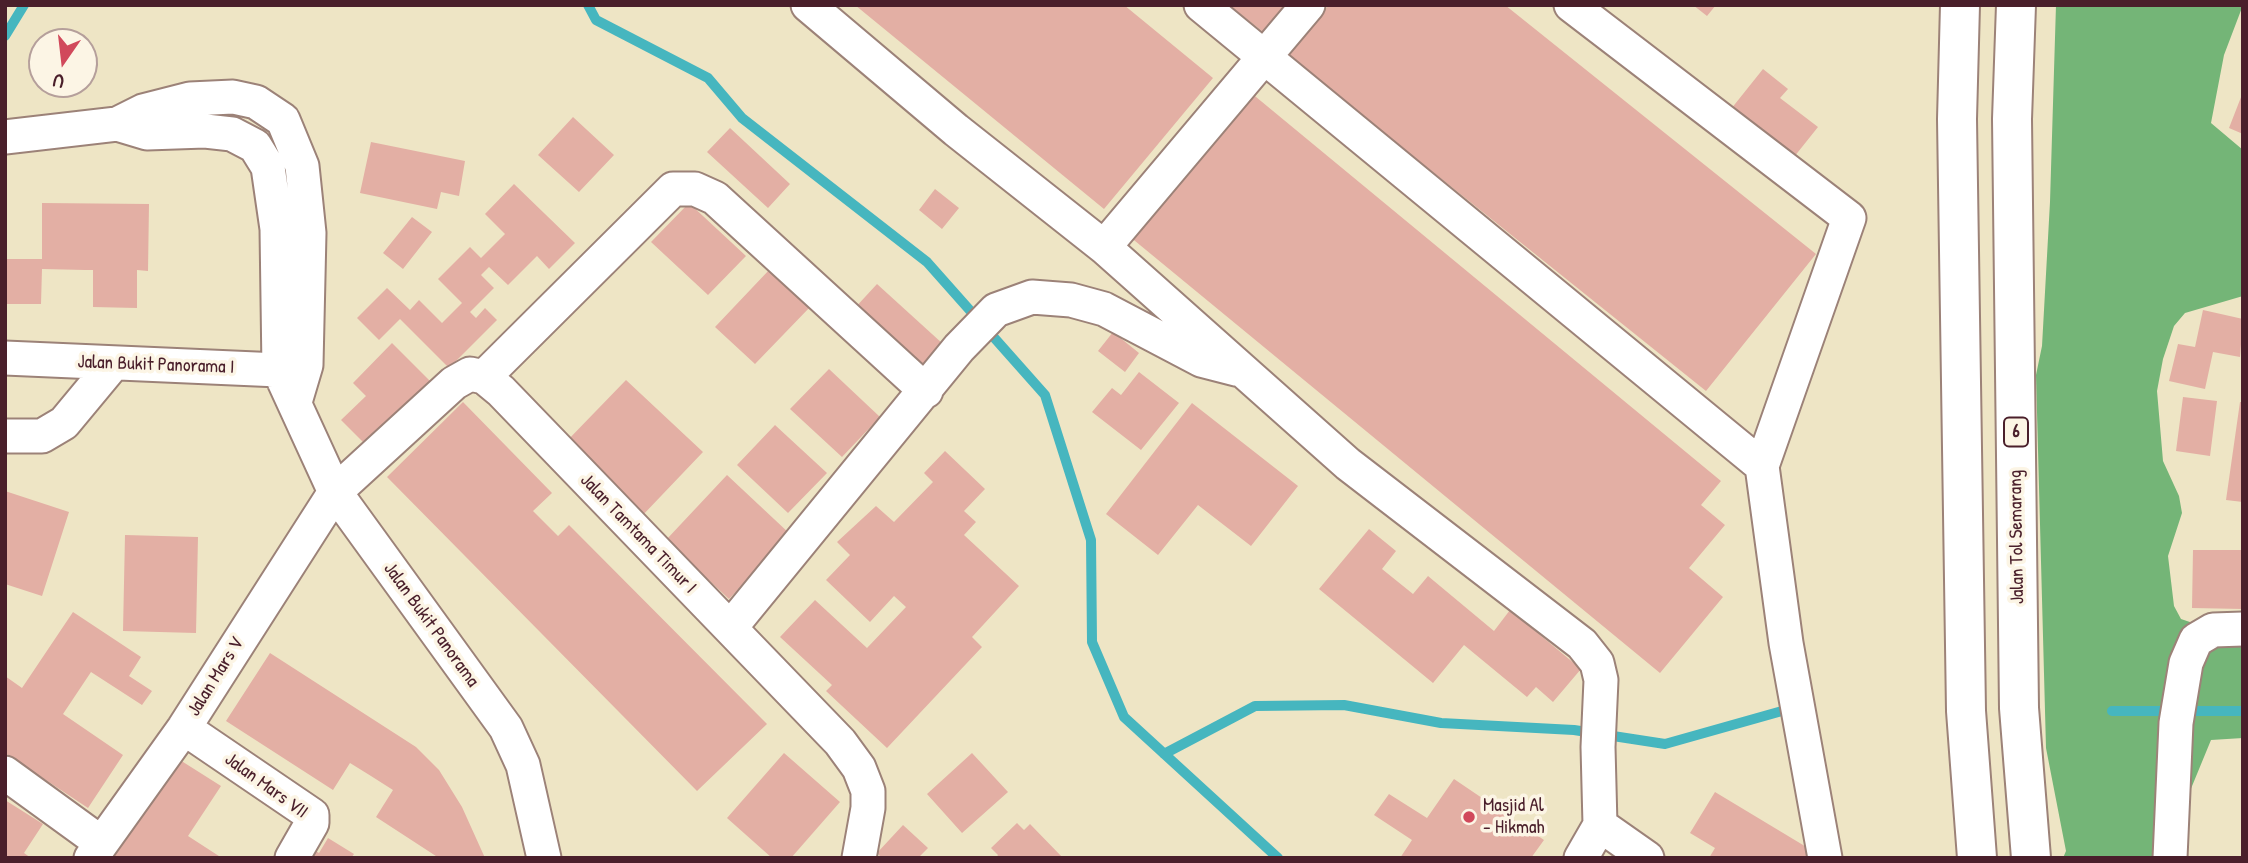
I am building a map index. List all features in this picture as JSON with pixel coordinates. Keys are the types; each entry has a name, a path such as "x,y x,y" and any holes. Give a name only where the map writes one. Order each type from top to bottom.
{"highway":[{"path":"1960,5 1957,119 1966,697 1977,858"},
{"name":"Jalan Tol Semarang","path":"2016,5 2012,119 2020,708 2031,858"}],"street":[{"path":"808,5 956,130 1104,247 1348,464 1582,644 1597,663 1601,680 1601,703 1598,747 1600,825 1581,858"},
{"path":"1201,5 1762,466"},
{"path":"1104,247 1261,57 1308,5"},
{"path":"1571,5 1849,218 1762,466 1786,643 1825,858"},
{"name":"Jalan Bukit Panorama","path":"5,137 117,124 147,133 205,131 232,134 254,146 268,167 295,402 334,492 506,727 523,765 544,858"},
{"path":"334,492 454,383 470,374 484,377 673,190 695,189 715,198 926,391"},
{"path":"730,628 959,348 996,310 1032,298 1070,300 1104,309 1201,360 1245,371"},
{"name":"Jalan Bukit Panorama I","path":"5,358 113,364 292,368"},
{"path":"5,436 42,436 64,423 113,364"},
{"name":"Jalan Tamtama Timur I","path":"484,377 840,742 859,768 868,791 869,808 859,858"},
{"name":"Jalan Mars V","path":"96,850 184,729 334,492"},
{"path":"2169,858 2177,710 2186,663 2196,640 2213,630 2243,629"},
{"name":"Jalan Mars VII","path":"184,729 312,815 312,823 292,858"},
{"path":"5,773 96,850"},
{"path":"1600,825 1647,858"}],"green space":[{"path":"2056,5 2243,5 2224,55 2211,123 2243,150 2243,296 2185,313 2174,326 2163,359 2157,391 2163,461 2179,496 2182,513 2168,556 2174,606 2181,619 2243,640 2243,738 2211,740 2190,791 2171,858 2063,858 2066,851 2046,748 2036,375 2042,346 2050,202"}],"building":[{"path":"855,5 1124,5 1213,78 1104,209"},
{"path":"1229,5 1291,5 1267,35"},
{"path":"1329,5 1505,5 1816,254 1706,391 1288,56"},
{"path":"1693,5 1716,5 1707,16"},
{"path":"1763,69 1788,89 1780,98 1818,127 1794,157 1731,109"},
{"path":"1250,92 1721,481 1701,505 1725,525 1689,568 1723,597 1660,673 1129,236"},
{"path":"2243,92 2243,134 2229,128"},
{"path":"573,117 614,155 579,192 538,155"},
{"path":"730,128 790,184 768,208 707,152"},
{"path":"371,142 465,161 459,196 441,192 437,209 360,193"},
{"path":"514,184 575,243 549,269 537,256 508,285 489,267 481,275 494,288 470,312 476,318 485,308 497,320 449,368 400,319 379,340 357,318 387,288 410,310 419,300 442,323 462,303 438,279 470,247 481,258 505,234 485,214"},
{"path":"935,189 959,208 942,229 919,210"},
{"path":"42,203 149,204 148,271 137,270 137,308 93,307 93,270 42,269 41,304 5,304 5,259 42,259"},
{"path":"689,203 746,256 708,295 651,242"},
{"path":"412,217 432,232 403,269 383,253"},
{"path":"770,269 811,306 755,364 715,327"},
{"path":"877,284 943,344 919,370 853,310"},
{"path":"2203,310 2243,319 2240,357 2213,352 2205,389 2169,381 2178,344 2195,347"},
{"path":"1113,332 1139,353 1125,372 1098,351"},
{"path":"392,343 433,384 369,448 341,420 366,396 353,383"},
{"path":"829,369 880,417 842,457 790,409"},
{"path":"1139,372 1179,403 1141,450 1092,412 1112,388 1121,395"},
{"path":"626,380 703,452 641,517 564,444"},
{"path":"2183,397 2217,401 2210,456 2176,451"},
{"path":"463,402 552,493 533,511 558,536 569,525 767,724 697,791 387,477"},
{"path":"2240,402 2243,402 2243,502 2226,500"},
{"path":"1192,403 1298,486 1251,546 1198,505 1158,555 1106,514"},
{"path":"775,425 827,473 788,513 737,465"},
{"path":"945,451 985,489 964,511 976,522 964,535 1019,586 972,637 982,647 887,748 826,691 832,685 780,637 815,600 867,648 906,607 894,596 870,622 826,580 850,555 837,542 876,506 894,522 933,482 924,473"},
{"path":"727,475 790,534 729,599 666,540"},
{"path":"5,491 69,512 42,596 5,584"},
{"path":"1369,529 1396,551 1382,569 1413,594 1428,576 1494,631 1510,610 1581,669 1553,702 1536,687 1527,697 1464,645 1433,683 1319,589"},
{"path":"125,535 198,537 196,633 123,631"},
{"path":"2193,550 2243,550 2243,609 2192,608"},
{"path":"73,612 141,657 129,676 152,691 142,705 91,672 63,714 123,755 88,808 5,753 5,676 22,688"},
{"path":"270,653 416,747 439,770 462,807 485,858 439,858 376,817 393,790 350,763 333,790 226,721"},
{"path":"784,753 840,802 791,858 772,858 727,818"},
{"path":"972,753 1008,792 962,833 927,794"},
{"path":"172,755 221,786 188,836 222,858 105,858"},
{"name":"Masjid Al - Hikmah","path":"1454,779 1544,840 1531,858 1400,858 1412,840 1374,815 1389,794 1427,818"},
{"path":"1715,792 1813,851 1809,858 1709,858 1715,848 1690,833"},
{"path":"5,800 43,824 24,853 31,858 5,858"},
{"path":"1017,823 1024,830 1030,824 1063,858 996,858 998,855 991,848"},
{"path":"903,825 928,848 918,858 882,858 877,853"},
{"path":"328,838 354,854 351,858 304,858 311,848 319,853"}],"waterway":[{"path":"5,36 24,5"},
{"path":"588,5 596,20 708,78 742,118 927,262 1045,395 1091,540 1092,642 1124,717 1278,858"},
{"path":"1164,754 1255,706 1344,705 1441,723 1574,730 1665,744 1782,711"},
{"path":"2112,711 2243,711"}],"place":[{"name":"Masjid Al - Hikmah","path":"1469,817"}]}
